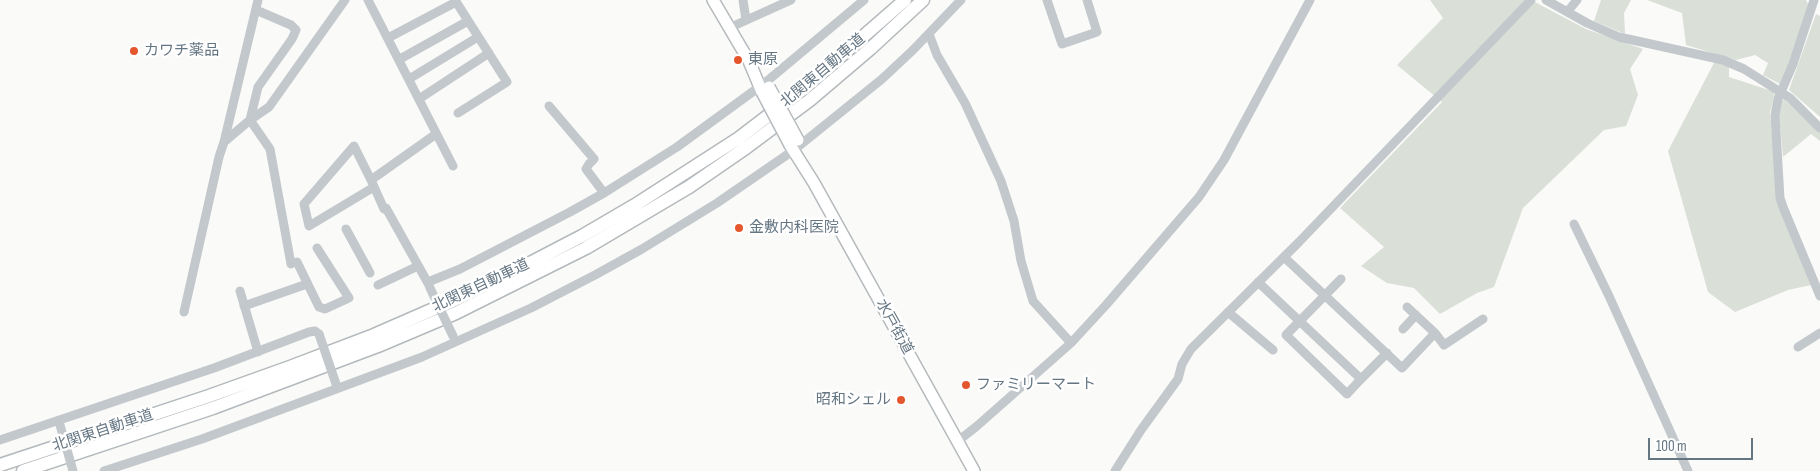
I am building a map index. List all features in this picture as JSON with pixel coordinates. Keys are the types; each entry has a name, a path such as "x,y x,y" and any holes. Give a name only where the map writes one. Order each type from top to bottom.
{"highway":[{"name":"北関東自動車道","path":"0,465 209,396 290,367 452,301 532,262 635,206 739,138 803,89 905,0"},
{"name":"北関東自動車道","path":"23,471 213,408 370,349 456,312 586,248 689,187 747,147 810,100 870,49 923,0"}],"main road":[{"name":"水戸街道","path":"713,0 764,87 814,182 974,471"}],"street":[{"path":"184,312 204,219 258,0"},
{"path":"368,0 400,59 453,166"},
{"path":"743,0 746,20"},
{"path":"728,28 791,0"},
{"path":"429,285 604,193 677,147 764,87 864,0"},
{"path":"104,471 202,439 454,339 548,300 642,250 717,204 882,78 929,34 961,0"},
{"path":"1047,0 1062,44 1097,32 1087,0"},
{"path":"958,441 1071,343 1106,306 1212,180 1310,0"},
{"path":"1116,471 1141,430 1178,379 1182,364 1191,349 1284,256 1531,0"},
{"path":"1546,0 1619,37 1724,60 1744,69 1780,91 1820,128"},
{"path":"1568,11 1577,0"},
{"path":"1814,0 1793,64 1780,91 1776,115 1782,207 1820,296"},
{"path":"224,142 269,106 341,1"},
{"path":"388,38 455,1 507,82 458,113"},
{"path":"256,10 291,25 296,30 292,39 258,87 250,120 270,149 294,263 319,307 325,309 350,298 318,248"},
{"path":"400,59 468,21"},
{"path":"929,34 937,55 966,103 1001,181 1014,221 1021,261 1033,300 1071,343"},
{"path":"409,79 478,37"},
{"path":"419,99 488,53"},
{"path":"549,106 594,159 586,169 604,193"},
{"path":"436,134 372,184 309,226 304,204 354,146 372,184 385,209 429,285 454,339"},
{"path":"1574,224 1610,296 1688,471"},
{"path":"346,229 370,273"},
{"path":"1284,256 1402,368 1435,333"},
{"path":"378,285 418,266"},
{"path":"1342,279 1286,335 1347,394 1386,353"},
{"path":"1258,282 1362,379"},
{"path":"244,306 307,284"},
{"path":"240,291 258,352"},
{"path":"1407,307 1435,333 1444,345 1483,319"},
{"path":"1228,312 1273,350"},
{"path":"1403,329 1416,315"},
{"path":"0,440 59,423 315,331 319,334 337,387"},
{"path":"1798,347 1820,333"},
{"path":"59,423 73,471"}],"shaded area":[{"path":"1430,0 1531,0 1586,29 1643,49 1630,69 1638,95 1626,126 1604,130 1523,208 1494,287 1477,293 1440,314 1414,288 1387,283 1361,266 1384,247 1340,208 1442,102 1397,65 1443,18"},
{"path":"1601,0 1631,0 1624,13 1625,34 1594,21"},
{"path":"1647,0 1806,0 1808,4 1790,64 1780,84 1763,75 1768,63 1755,55 1736,60 1686,45 1682,13"},
{"path":"1816,14 1820,16 1820,117 1789,90"},
{"path":"1715,61 1729,66 1729,77 1775,92 1770,113 1778,202 1811,285 1788,290 1735,312 1708,292 1668,151"},
{"path":"1784,99 1820,133 1820,141 1811,134 1783,157 1779,115 1780,104"}],"place":[{"name":"カワチ薬品","path":"134,51"},
{"name":"東原","path":"738,60"},
{"name":"金敷内科医院","path":"739,228"},
{"name":"ファミリーマート","path":"966,385"},
{"name":"昭和シェル","path":"901,400"}]}
